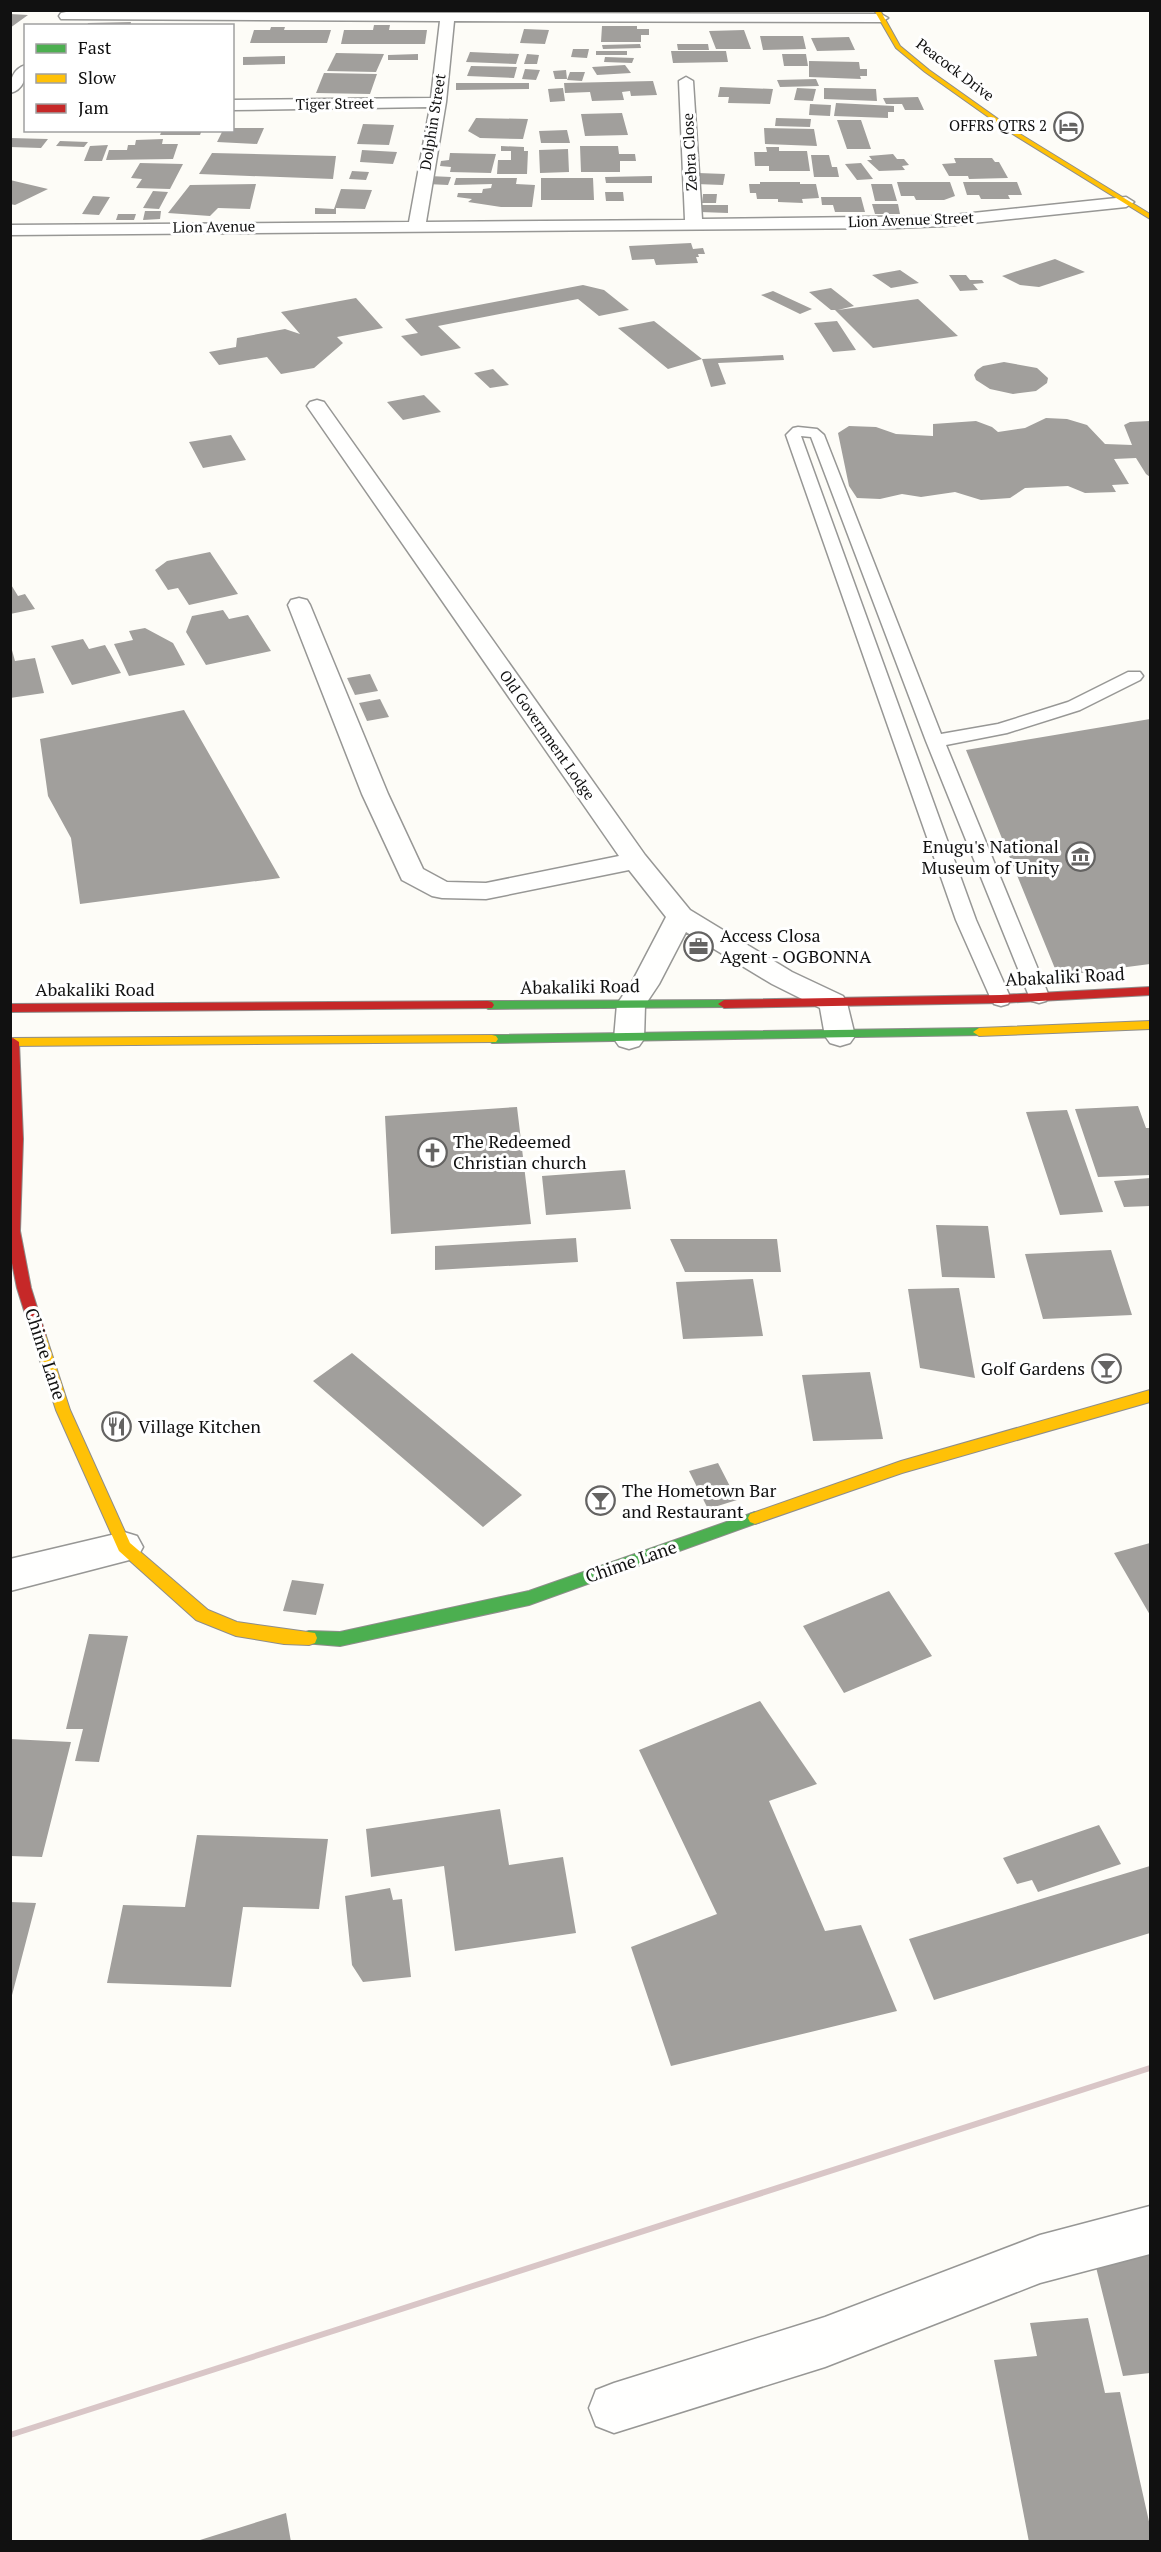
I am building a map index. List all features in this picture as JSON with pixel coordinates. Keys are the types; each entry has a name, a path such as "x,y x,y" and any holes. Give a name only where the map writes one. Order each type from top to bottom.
{"street":[{"path":"65,17 447,18 879,14"},
{"name":"Peacock Drive","path":"879,14 898,46 954,92 1013,132 1150,217"},
{"name":"Dolphin Street","path":"417,225 438,102 447,18"},
{"path":"10,89 24,72"},
{"name":"Zebra Close","path":"686,81 694,224"},
{"name":"Tiger Street","path":"234,105 438,102"},
{"name":"Lion Avenue Street","path":"417,225 944,221 1126,202"},
{"name":"Lion Avenue","path":"10,230 417,225"},
{"name":"Old Government Lodge","path":"317,406 636,861 680,916 782,978 833,1003"},
{"path":"299,605 375,794 412,874 442,890 486,891 636,861"},
{"path":"628,1039 632,1004 645,984 680,916"},
{"name":"Abakaliki Road","path":"10,1008 833,1003 1000,999 1150,991"},
{"path":"833,1003 840,1036"},
{"path":"12,1042 840,1036 1150,1025"},
{"name":"Chime Lane","path":"12,1042 17,1139 13,1231 24,1288 63,1410 124,1548 202,1615 236,1629 284,1637 340,1639 529,1598 901,1467 1150,1396"},
{"path":"10,1575 124,1548"},
{"path":"614,2408 825,2342 1040,2259 1150,2230"}],"lane":[{"path":"1000,999 966,920 906,755 794,435 798,431 812,432 817,435 938,747 1039,996"},
{"path":"844,578 871,576"},
{"path":"906,755 1001,729 1074,705 1134,676"}],"building":[{"path":"10,14 28,15 10,28"},
{"path":"131,22 130,24 88,23"},
{"path":"374,25 390,25 389,30 427,30 425,44 341,44 344,30 373,30"},
{"path":"602,26 637,26 637,29 649,29 649,35 641,35 641,42 601,42"},
{"path":"271,27 285,27 284,30 331,30 327,43 250,43 254,30 270,30"},
{"path":"524,29 549,30 545,44 520,43"},
{"path":"744,30 751,49 716,49 709,31"},
{"path":"760,36 803,36 806,49 763,50"},
{"path":"849,37 855,50 817,51 811,38"},
{"path":"640,44 641,48 603,49 602,45"},
{"path":"677,44 708,44 709,50 678,50"},
{"path":"573,49 589,49 587,58 571,57"},
{"path":"596,51 627,51 627,55 596,55"},
{"path":"671,51 726,51 728,62 673,63"},
{"path":"470,52 519,54 516,64 466,62"},
{"path":"336,53 384,54 376,72 327,71"},
{"path":"418,54 418,60 388,60 388,55"},
{"path":"527,54 539,55 537,64 524,64"},
{"path":"782,54 806,54 808,66 784,66"},
{"path":"285,56 285,64 243,65 243,57"},
{"path":"605,57 634,58 632,63 604,62"},
{"path":"809,61 859,62 860,69 867,69 867,76 860,76 861,79 809,77"},
{"path":"625,65 631,73 597,75 592,67"},
{"path":"471,66 517,67 514,78 467,76"},
{"path":"525,69 540,70 536,80 522,79"},
{"path":"566,70 567,79 555,79 553,71"},
{"path":"570,72 585,72 582,81 567,80"},
{"path":"324,73 377,74 370,94 316,93"},
{"path":"816,79 819,86 780,87 777,80"},
{"path":"653,81 657,95 631,96 630,91 622,92 624,100 592,101 590,92 565,93 564,83"},
{"path":"456,83 529,83 529,89 456,90"},
{"path":"720,87 773,89 770,104 728,103 729,97 718,97"},
{"path":"563,88 565,101 550,102 548,89"},
{"path":"797,88 816,89 813,101 794,100"},
{"path":"824,88 876,89 877,101 824,99"},
{"path":"918,97 924,110 905,110 902,104 886,104 883,98"},
{"path":"836,103 894,106 894,112 888,112 888,118 834,116"},
{"path":"810,104 831,105 830,116 809,115"},
{"path":"622,113 628,135 585,136 581,114"},
{"path":"476,118 528,119 523,139 480,138 468,131"},
{"path":"776,118 811,119 810,127 775,126"},
{"path":"837,120 861,120 871,149 847,149"},
{"path":"363,124 394,125 389,145 357,144"},
{"path":"234,128 264,128 257,144 217,142 222,132 234,132"},
{"path":"764,128 814,129 817,146 765,144"},
{"path":"567,130 570,143 541,143 539,131"},
{"path":"161,132 201,132 200,135 160,135"},
{"path":"10,138 48,139 41,148 10,147"},
{"path":"163,139 162,144 178,144 173,159 106,160 109,150 127,150 128,145 135,145 136,140"},
{"path":"60,141 88,142 84,147 56,146"},
{"path":"108,145 102,161 84,161 90,146"},
{"path":"501,146 524,147 524,151 528,151 527,174 497,174 498,160 511,160 511,151 501,151"},
{"path":"580,146 618,146 619,154 635,154 636,161 620,161 620,172 581,172"},
{"path":"766,147 779,147 779,151 807,151 810,171 769,171 769,166 755,166 754,152 767,152"},
{"path":"568,149 569,172 540,173 539,150"},
{"path":"362,150 397,152 393,164 360,162"},
{"path":"212,153 336,156 333,179 199,174"},
{"path":"450,153 496,154 491,173 450,172 451,167 440,166 441,161 449,160"},
{"path":"893,154 897,159 904,159 909,165 902,166 905,170 879,171 867,160 872,160 869,156"},
{"path":"811,155 829,155 832,167 837,167 839,177 814,177"},
{"path":"954,158 992,158 995,162 999,162 1008,178 969,179 968,176 949,176 942,164 956,163"},
{"path":"140,163 183,164 170,189 136,188 142,179 131,178"},
{"path":"861,163 873,179 857,180 845,164"},
{"path":"352,171 369,172 366,180 349,179"},
{"path":"698,173 725,174 723,185 696,184"},
{"path":"429,176 451,177 448,185 427,184"},
{"path":"652,176 652,183 606,183 605,177"},
{"path":"456,178 517,178 516,184 535,185 532,207 501,207 468,202 472,199 457,197 458,193 482,193 483,189 491,188 492,184 454,185"},
{"path":"541,178 593,178 594,200 541,200"},
{"path":"10,180 48,189 15,205 10,204"},
{"path":"760,182 816,184 819,198 802,199 803,203 778,202 778,199 757,199 756,193 750,193 749,184 760,184"},
{"path":"897,182 950,182 955,196 944,200 916,200 914,196 901,196"},
{"path":"963,182 1017,182 1022,195 1008,195 1010,199 981,199 979,195 967,195"},
{"path":"256,184 250,209 218,208 210,216 168,213 190,185"},
{"path":"871,184 892,184 897,201 875,201"},
{"path":"341,189 372,190 365,209 336,208 336,214 315,214 315,208 334,209"},
{"path":"153,191 168,192 159,209 143,208"},
{"path":"605,192 623,192 624,201 606,201"},
{"path":"703,194 717,194 716,203 702,203"},
{"path":"93,196 110,197 99,215 82,214"},
{"path":"821,197 861,197 865,212 835,212 833,205 822,205"},
{"path":"872,204 898,204 900,214 875,214"},
{"path":"700,205 728,205 728,213 700,212"},
{"path":"145,211 161,211 160,219 143,220"},
{"path":"118,214 136,214 134,220 116,220"},
{"path":"691,243 693,249 703,248 705,254 698,254 699,257 696,257 698,263 656,265 654,259 632,260 629,246"},
{"path":"1055,259 1085,272 1039,287 1020,285 1002,276"},
{"path":"900,270 919,283 891,288 872,275"},
{"path":"949,275 966,275 970,280 982,280 984,283 973,284 978,290 960,291"},
{"path":"583,285 604,290 629,310 599,316 578,299 438,326 461,348 421,356 401,336 418,333 405,319"},
{"path":"831,288 854,306 838,310 918,299 958,336 873,348 835,310 831,310 809,292"},
{"path":"773,291 812,309 800,314 761,295"},
{"path":"356,298 383,328 337,337 343,343 314,368 281,374 267,357 219,365 209,352 236,347 237,338 285,329 300,334 281,312"},
{"path":"654,321 702,359 668,369 618,328"},
{"path":"837,321 856,350 833,352 814,323"},
{"path":"783,355 784,360 718,363 726,384 711,387 702,359"},
{"path":"1004,362 1037,368 1048,378 1047,383 1036,391 1013,394 990,389 976,380 974,375 983,366"},
{"path":"493,369 509,385 490,388 474,373"},
{"path":"424,395 441,412 403,420 387,402"},
{"path":"1046,418 1067,419 1087,425 1105,444 1132,445 1124,425 1130,422 1150,421 1150,477 1136,458 1114,459 1129,484 1112,485 1116,492 1085,493 1068,486 1025,488 1010,498 981,500 955,492 921,497 902,494 880,499 857,498 849,486 838,433 849,426 876,427 896,434 933,436 933,424 976,421 998,432 1025,428"},
{"path":"231,435 246,460 203,468 189,442"},
{"path":"210,552 238,594 189,605 178,588 168,590 155,570 167,561"},
{"path":"10,583 18,596 25,594 35,609 10,614"},
{"path":"223,610 229,619 248,615 271,651 206,665 186,632 192,616"},
{"path":"145,628 173,643 185,665 129,676 114,644 133,640 129,631"},
{"path":"83,639 89,649 105,645 121,673 72,685 51,646"},
{"path":"10,643 15,661 35,658 44,693 10,698"},
{"path":"370,674 378,691 355,695 347,678"},
{"path":"380,699 389,717 367,721 359,703"},
{"path":"184,710 280,878 80,904 71,838 48,796 40,739"},
{"name":"Enugu's National Museum of Unity","path":"1150,719 1150,964 1058,976 966,750"},
{"path":"1138,1106 1146,1128 1150,1128 1150,1175 1098,1177 1075,1109"},
{"path":"517,1107 531,1224 391,1234 385,1116"},
{"path":"1067,1110 1103,1212 1060,1215 1026,1112"},
{"path":"625,1170 631,1209 546,1215 542,1176"},
{"path":"1150,1178 1150,1206 1124,1207 1114,1181"},
{"path":"936,1225 988,1226 995,1278 942,1277"},
{"path":"576,1238 578,1262 435,1270 435,1246"},
{"path":"670,1239 777,1239 781,1272 685,1272"},
{"path":"1111,1250 1132,1315 1043,1319 1025,1254"},
{"path":"753,1279 763,1336 683,1339 676,1282"},
{"path":"959,1288 975,1378 920,1368 908,1289"},
{"path":"352,1353 522,1495 483,1527 313,1381"},
{"path":"870,1372 883,1439 813,1441 802,1375"},
{"path":"718,1463 737,1500 708,1509 689,1471"},
{"path":"1150,1543 1150,1615 1114,1553"},
{"path":"292,1580 324,1584 316,1615 283,1611"},
{"path":"889,1591 932,1656 844,1693 803,1626"},
{"path":"89,1634 128,1636 99,1762 75,1761 83,1729 66,1729"},
{"path":"760,1701 817,1784 769,1801 825,1931 861,1925 897,2011 671,2066 631,1947 717,1914 639,1750"},
{"path":"10,1739 71,1742 42,1857 10,1856"},
{"path":"500,1809 509,1865 563,1857 576,1933 455,1951 444,1866 371,1877 366,1829"},
{"path":"1099,1825 1121,1864 1038,1892 1032,1880 1017,1884 1003,1858"},
{"path":"197,1835 328,1839 319,1909 243,1907 231,1987 107,1983 123,1905 185,1907"},
{"path":"1150,1866 1150,1933 934,2000 909,1939"},
{"path":"390,1888 393,1900 402,1899 411,1977 363,1982 352,1965 345,1896"},
{"path":"10,1902 36,1903 11,1999 10,1999"},
{"path":"1150,2250 1150,2373 1123,2376 1093,2255"},
{"path":"1088,2318 1105,2393 1120,2392 1150,2526 1150,2542 1029,2542 994,2360 1037,2356 1030,2323"},
{"path":"286,2513 291,2542 201,2542 200,2540"}],"railway":[{"path":"10,2435 1150,2068"}],"traffic: fast":[{"path":"488,1005 724,1004"},
{"path":"492,1039 979,1032"},
{"path":"309,1638 340,1639 529,1598 755,1518"}],"traffic: slow":[{"path":"877,10 898,47 927,71 1013,132 1150,217"},
{"path":"979,1032 1150,1025"},
{"path":"10,1042 492,1039"},
{"path":"39,1336 63,1410 124,1547 202,1615 236,1629 284,1637 309,1638"},
{"path":"755,1518 901,1467 1150,1396"}],"traffic: jam":[{"path":"724,1004 1001,999 1150,991"},
{"path":"10,1008 488,1005"},
{"path":"13,1042 17,1139 13,1231 24,1288 39,1336"}],"place":[{"name":"OFFRS QTRS 2","path":"1068,126"},
{"name":"Enugu's National Museum of Unity","path":"1080,857"},
{"name":"Access Closa Agent - OGBONNA","path":"699,946"},
{"name":"The Redeemed Christian church","path":"432,1152"},
{"name":"Golf Gardens","path":"1106,1369"},
{"name":"Village Kitchen","path":"117,1427"},
{"name":"The Hometown Bar and Restaurant","path":"601,1501"}]}
